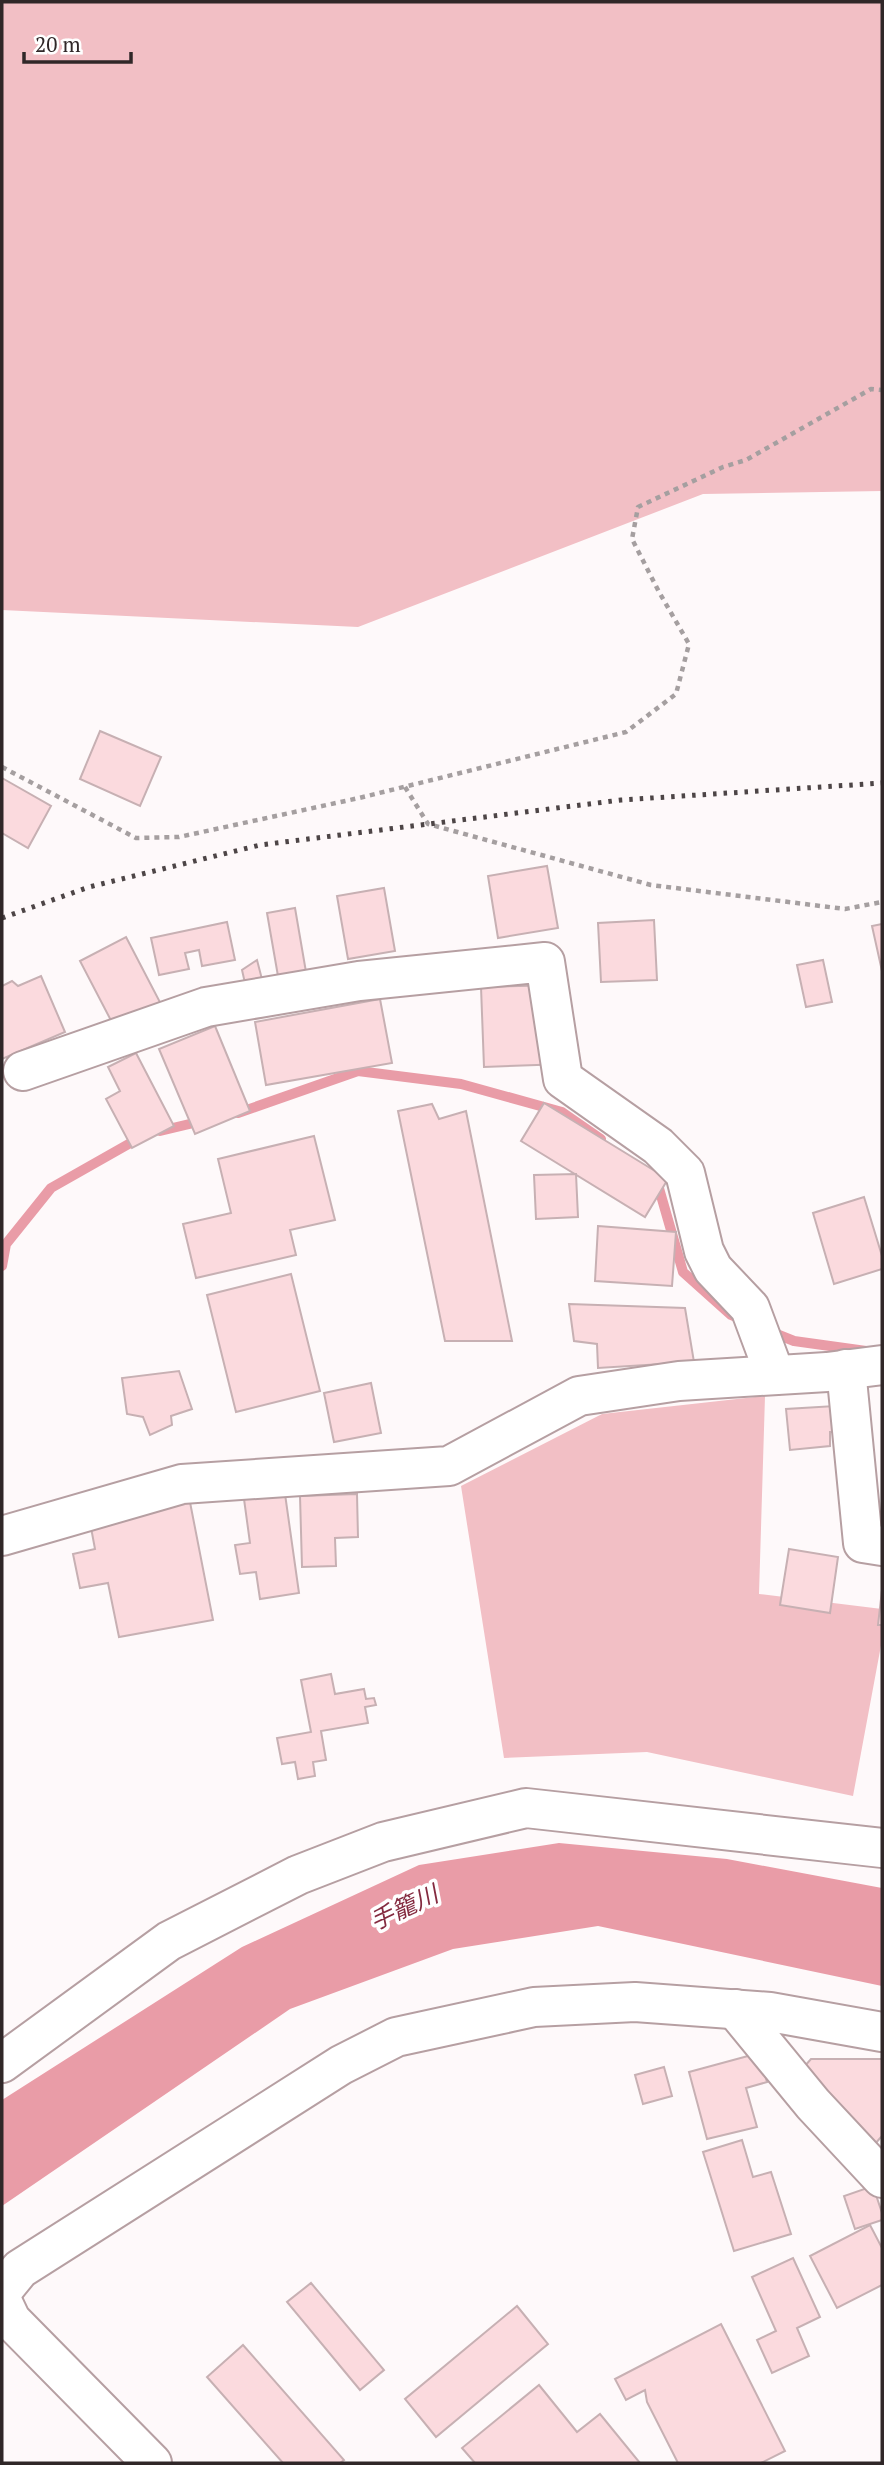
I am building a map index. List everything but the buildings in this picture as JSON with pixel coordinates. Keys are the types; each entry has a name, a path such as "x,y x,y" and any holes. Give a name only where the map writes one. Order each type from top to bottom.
{"street":[{"path":"23,1071 206,1007 359,981 545,962 563,1079 658,1146 685,1173 704,1251 713,1269 763,1343"},
{"path":"2,1536 182,1484 449,1466 579,1396 679,1381 763,1343 864,1367 863,1542 882,1546"},
{"path":"2,2063 169,1941 298,1875 383,1842 526,1808 882,1848"},
{"path":"2,2291 20,2269 341,2065 396,2037 534,2007 635,2002 770,2011 882,2032"},
{"path":"735,2009 813,2104 882,2178"},
{"path":"2,2301 10,2320 152,2463"}],"path":[{"path":"2,768 136,838 179,837 405,787 626,732 676,694 690,644 632,539 638,507 723,467 746,460 871,388 882,390"},
{"path":"405,787 428,824 651,885 845,909 882,902"}],"shaded area":[{"path":"2,2 882,2 882,491 703,494 358,627 2,610"},
{"path":"765,1396 759,1594 882,1609 882,1640 853,1796 647,1752 504,1758 461,1486 602,1414"}],"water":[{"name":"手籠川","path":"559,1843 727,1859 882,1888 882,1986 598,1926 453,1949 290,2009 2,2206 2,2100 242,1947 419,1865"}],"waterway":[{"path":"238,1113 358,1071 461,1084 562,1112 601,1139"},
{"path":"160,1131 202,1121"},
{"path":"2,1266 6,1244 51,1188 141,1137"},
{"path":"656,1178 683,1272 731,1315 738,1318"},
{"path":"769,1331 794,1341 866,1351"}],"railway":[{"path":"2,918 89,887 260,845 621,800 882,783"}]}
